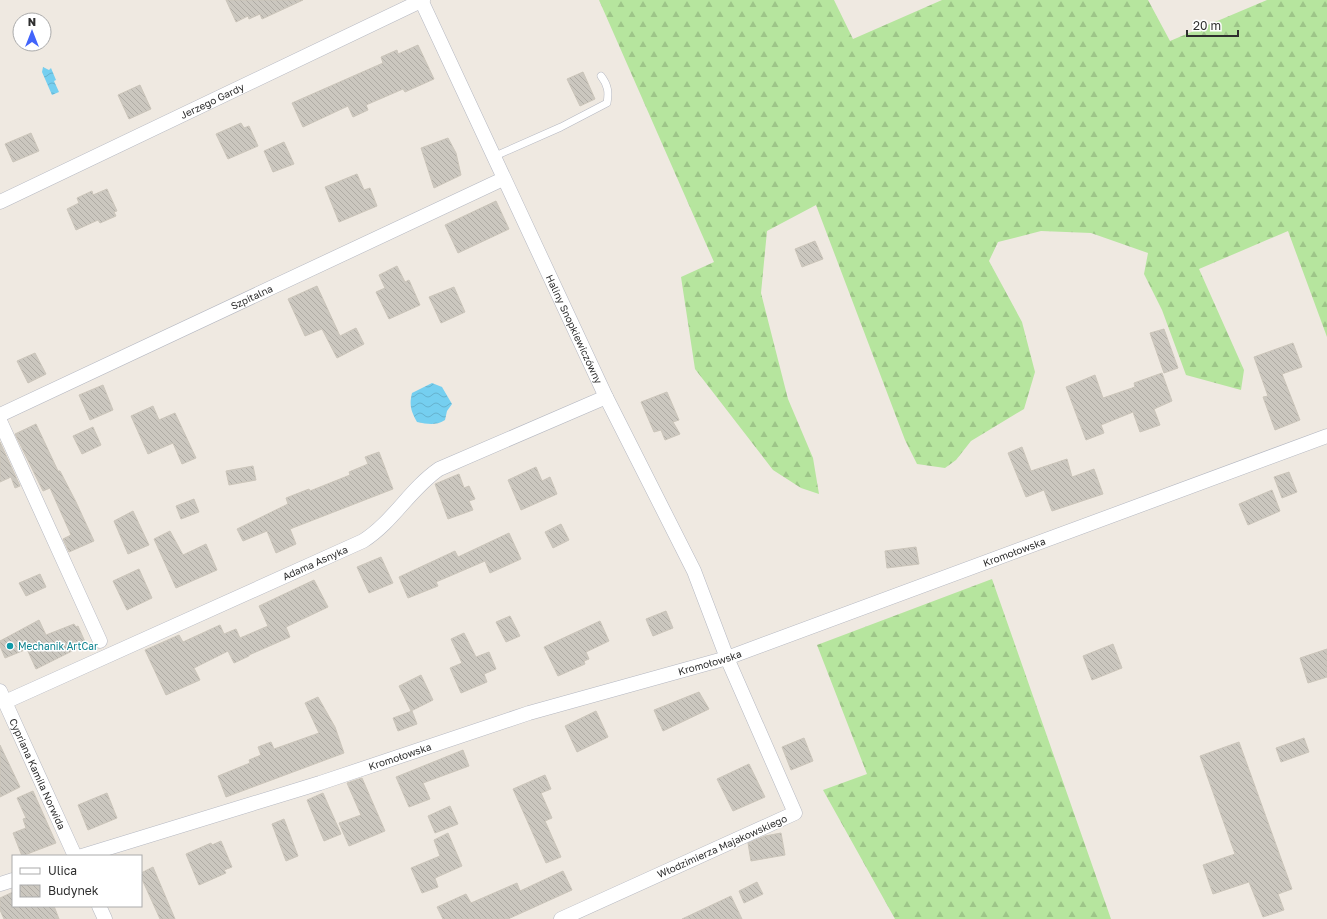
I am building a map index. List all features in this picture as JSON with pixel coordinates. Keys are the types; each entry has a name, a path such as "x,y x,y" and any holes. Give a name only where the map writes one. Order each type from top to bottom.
{"street":[{"name":"Haliny Snopkiewiczówny","path":"422,0 493,157 606,397 694,571 727,658"},
{"name":"Jerzego Gardy","path":"0,202 422,0"},
{"name":"Szpitalna","path":"0,415 503,178"},
{"name":"Adama Asnyka","path":"3,696 363,541 380,529 419,486 439,469 606,397"},
{"path":"0,421 100,641"},
{"name":"Kromołowska","path":"85,855 320,783 529,713 727,658 1327,436"},
{"name":"Włodzimierza Majakowskiego","path":"561,919 795,813 727,658"},
{"name":"Cypriana Kamila Norwida","path":"3,696 76,855"},
{"path":"0,884 12,880"},
{"path":"99,907 105,919"}],"lane":[{"path":"493,157 561,127 607,103 609,93 606,84 600,76"}],"green space":[{"path":"599,0 834,0 853,39 942,0 1148,0 1170,41 1267,0 1327,0 1327,337 1288,231 1199,269 1244,370 1241,390 1186,375 1162,310 1144,274 1148,253 1091,233 1041,231 998,242 989,261 1022,322 1035,372 1024,409 971,441 956,460 945,468 917,464 905,440 816,205 767,231 761,293 788,399 813,458 819,494 801,488 773,470 695,369 681,277 714,262"},
{"path":"992,579 1111,919 895,919 823,790 867,774 817,645"}],"water":[{"path":"43,67 49,70 51,68 56,80 54,81 59,92 52,95 42,72"},
{"path":"432,383 442,387 452,404 447,411 445,420 431,424 417,422 411,408 412,393"}],"building":[{"path":"226,0 303,0 262,19 260,14 249,19 248,16 236,22"},
{"path":"418,45 434,79 405,92 403,89 366,105 368,110 353,117 348,106 303,127 292,103 383,63 381,57 397,50 398,54"},
{"path":"583,72 595,99 580,106 567,79"},
{"path":"140,85 151,109 129,119 118,95"},
{"path":"241,123 244,128 249,126 258,146 228,159 216,134"},
{"path":"31,133 39,151 13,162 5,144"},
{"path":"448,138 456,153 461,175 434,188 421,148"},
{"path":"284,142 294,164 273,172 264,151"},
{"path":"357,174 364,190 370,188 377,206 339,222 325,187"},
{"path":"107,189 117,211 114,212 116,216 100,223 98,220 76,230 67,209 79,203 77,198 92,191 93,195"},
{"path":"496,201 509,229 458,253 445,225"},
{"path":"815,241 823,259 802,267 795,249"},
{"path":"397,266 405,282 409,280 420,305 389,319 376,292 385,288 379,275"},
{"path":"317,286 340,336 356,328 364,344 337,358 322,329 305,336 288,299"},
{"path":"454,287 465,312 441,323 429,297"},
{"path":"1164,329 1178,368 1164,373 1150,333"},
{"path":"1293,343 1302,367 1282,374 1300,420 1275,430 1263,397 1268,396 1254,357"},
{"path":"35,353 46,374 28,383 17,361"},
{"path":"1162,373 1172,401 1154,409 1160,425 1140,432 1133,412 1101,425 1104,433 1086,440 1066,387 1095,375 1103,398 1135,387 1134,383"},
{"path":"103,385 113,410 90,420 79,395"},
{"path":"667,392 679,420 673,422 680,434 665,440 661,430 654,432 641,402"},
{"path":"153,406 159,420 175,413 196,458 182,464 173,443 148,454 131,416"},
{"path":"36,424 94,541 69,552 63,539 71,535 50,488 43,491 15,434"},
{"path":"93,427 101,445 82,454 73,436"},
{"path":"0,442 20,486 15,488 11,477 0,482"},
{"path":"1022,447 1031,471 1067,459 1072,477 1094,469 1103,494 1052,511 1044,490 1026,497 1008,453"},
{"path":"379,452 393,489 290,529 296,544 276,553 267,531 243,541 237,529 288,504 286,498 309,489 310,491 350,475 349,472 368,464 365,457"},
{"path":"253,466 256,480 229,485 226,471"},
{"path":"536,467 542,481 550,477 557,494 521,510 508,480"},
{"path":"1289,472 1297,492 1282,498 1274,477"},
{"path":"459,474 464,488 469,486 475,499 469,501 473,510 448,519 435,484"},
{"path":"1272,490 1280,511 1248,525 1239,504"},
{"path":"194,499 199,512 181,519 176,506"},
{"path":"133,511 149,545 128,554 114,521"},
{"path":"561,524 569,540 553,548 545,532"},
{"path":"170,531 183,555 206,544 217,570 176,588 154,539"},
{"path":"509,533 521,559 490,573 485,561 436,582 438,586 408,598 399,577 455,551 458,557"},
{"path":"916,547 919,564 887,568 885,551"},
{"path":"381,557 393,583 369,593 357,567"},
{"path":"139,569 152,598 127,610 113,581"},
{"path":"40,574 46,587 26,596 19,583"},
{"path":"314,580 328,607 286,627 290,637 234,663 228,651 194,668 200,680 166,695 145,650 179,635 183,642 220,625 224,634 236,629 240,638 268,626 259,606"},
{"path":"666,611 673,628 653,636 646,619"},
{"path":"510,616 520,636 506,642 496,622"},
{"path":"39,620 46,635 74,624 76,627 78,626 86,644 36,669 27,649 5,658 0,646 0,641"},
{"path":"600,621 609,641 586,652 589,659 584,661 585,664 558,676 544,647"},
{"path":"464,633 476,657 489,652 496,669 484,674 487,682 461,693 450,668 462,663 451,639"},
{"path":"1113,644 1122,668 1092,680 1083,656"},
{"path":"1327,649 1327,677 1308,683 1300,658"},
{"path":"421,675 433,700 411,711 399,686"},
{"path":"699,692 709,709 663,731 654,710"},
{"path":"318,697 335,727 344,753 226,797 218,776 250,763 249,760 261,755 258,747 271,742 274,749 319,733 305,703"},
{"path":"412,711 417,724 398,731 393,718"},
{"path":"596,711 608,737 577,752 565,726"},
{"path":"804,738 813,761 791,770 782,747"},
{"path":"1304,738 1309,752 1281,762 1276,748"},
{"path":"1239,742 1292,889 1278,894 1284,910 1263,917 1249,882 1213,894 1203,865 1235,854 1200,756"},
{"path":"0,745 20,787 0,797"},
{"path":"463,750 469,766 423,783 430,799 409,807 396,777"},
{"path":"749,764 765,797 733,811 717,779"},
{"path":"545,775 551,789 541,793 552,818 545,821 561,857 546,863 513,789"},
{"path":"362,778 385,831 349,846 339,823 361,815 347,783"},
{"path":"33,791 56,843 22,855 13,833 26,828 23,819 26,818 17,798"},
{"path":"107,793 117,818 88,830 78,805"},
{"path":"323,793 341,834 324,841 307,800"},
{"path":"450,806 458,824 435,833 428,816"},
{"path":"284,819 298,856 286,861 272,824"},
{"path":"448,833 462,866 435,878 438,887 422,893 411,868 440,856 434,840"},
{"path":"781,833 785,855 751,861 748,843 765,836"},
{"path":"221,841 232,867 224,870 226,873 199,885 186,854 211,843 212,845"},
{"path":"153,867 175,919 160,919 142,879 142,872"},
{"path":"563,871 572,890 508,919 443,919 437,907 466,894 471,903 517,883 520,891"},
{"path":"757,882 763,894 744,903 739,891"},
{"path":"12,892 12,907 54,907 59,919 4,919 0,910 0,898"},
{"path":"731,896 742,919 682,919"}],"place":[{"name":"Mechanik ArtCar","path":"10,646"}]}
